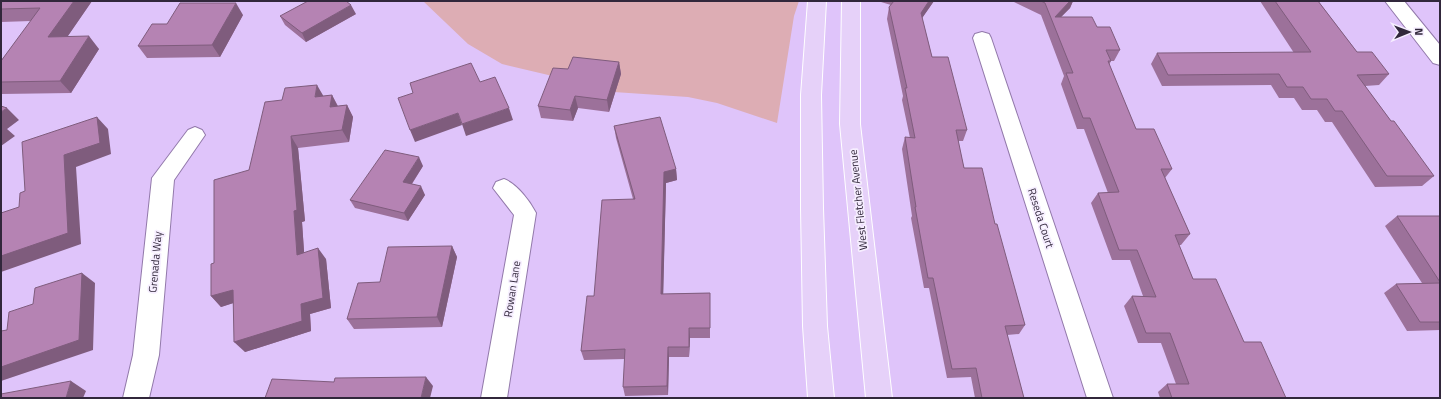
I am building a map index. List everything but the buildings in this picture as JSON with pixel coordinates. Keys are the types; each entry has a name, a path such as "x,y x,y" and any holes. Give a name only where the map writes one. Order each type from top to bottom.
{"main road":[{"path":"817,1 811,95 812,208 815,326 821,398"},
{"name":"West Fletcher Avenue","path":"851,1 850,124 878,398"}],"street":[{"path":"1394,1 1440,58"},
{"name":"Reseda Court","path":"982,38 1100,398"},
{"name":"Grenada Way","path":"136,398 146,355 162,178 195,135"},
{"name":"Rowan Lane","path":"494,398 525,213 504,188"}],"shaded area":[{"path":"423,1 799,1 794,16 777,123 717,103 688,97 599,91 561,78 502,64 468,44"}]}
